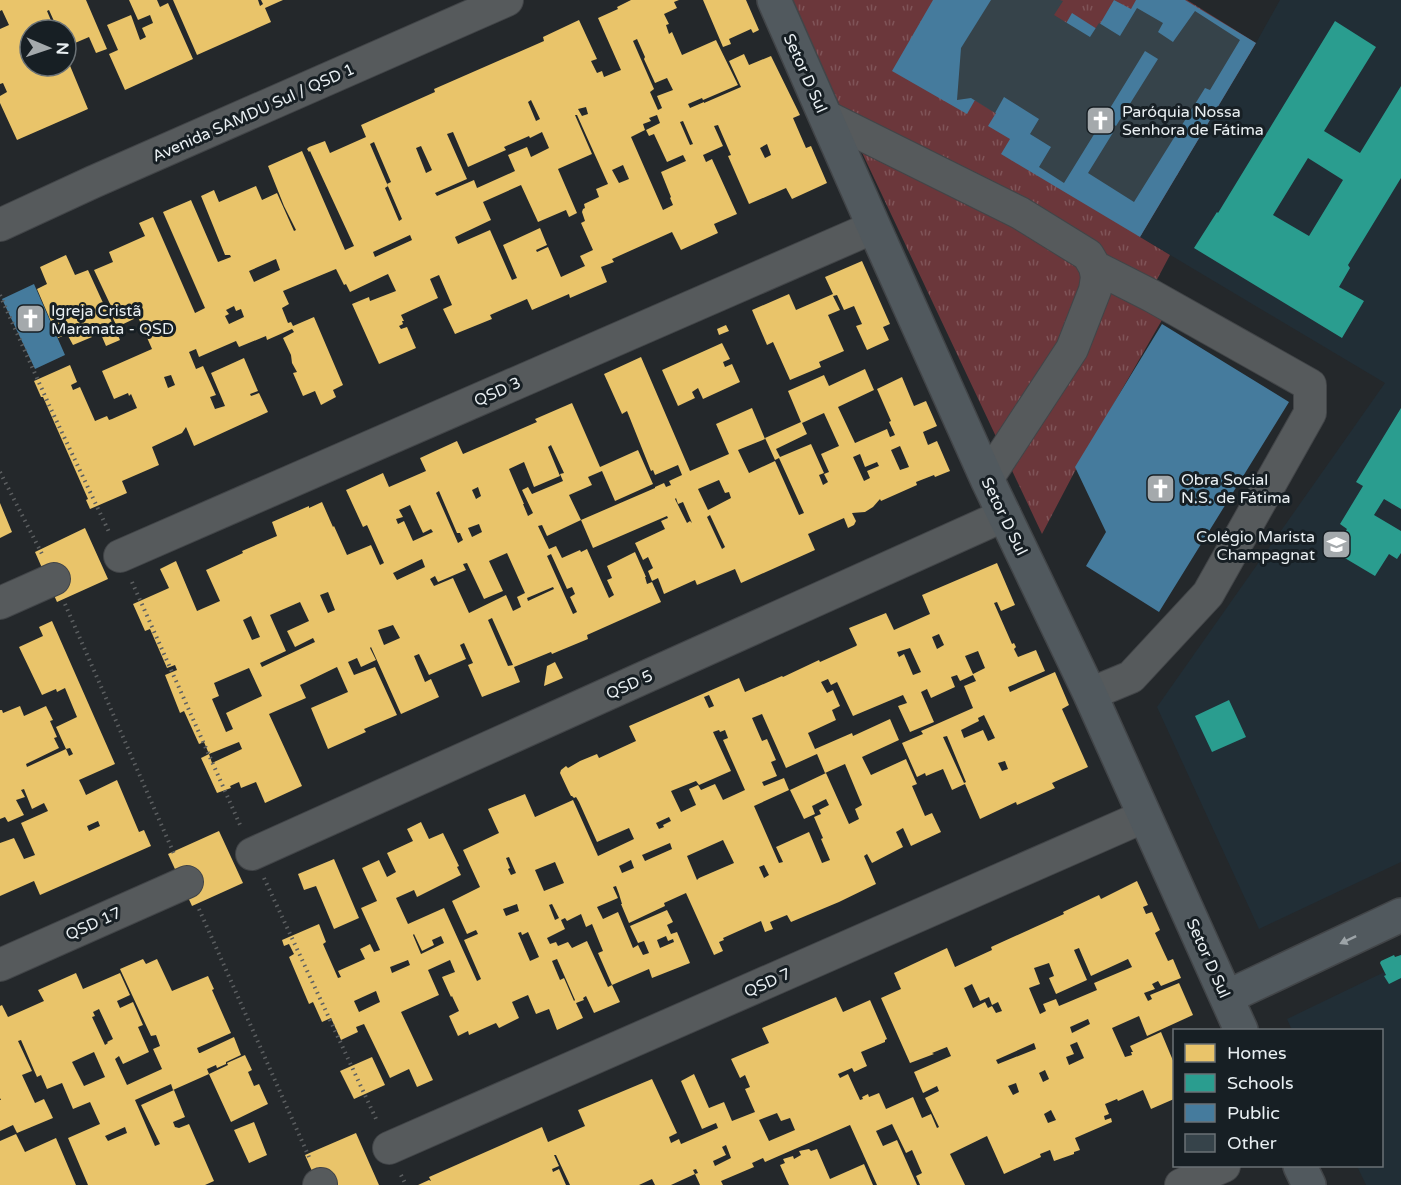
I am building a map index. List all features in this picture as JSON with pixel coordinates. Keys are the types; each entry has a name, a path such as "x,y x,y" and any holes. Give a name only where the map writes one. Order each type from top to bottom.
{"main road":[{"name":"Setor D Sul","path":"774,0 987,479 1089,694 1241,1029"},
{"path":"1227,997 1401,915"},
{"path":"1300,1167 1309,1185"}],"street":[{"name":"Avenida SAMDU Sul / QSD 1","path":"0,225 507,0"},
{"path":"825,116 1020,213 1088,255 1095,267 1097,277 1095,290 1072,349 987,479"},
{"name":"QSD 3","path":"120,556 874,227"},
{"path":"1089,694 1131,677 1208,594 1310,413 1311,385 1152,296 1095,267"},
{"name":"QSD 5","path":"252,854 1005,515"},
{"path":"0,603 54,579"},
{"name":"QSD 7","path":"389,1148 1145,816"},
{"name":"QSD 17","path":"0,964 187,882"},
{"path":"1180,1185 1222,1167"}],"path":[{"path":"0,295 120,556 252,854 406,1185"},
{"path":"0,472 54,579 320,1185"}],"shaded area":[{"path":"1280,0 1401,0 1401,862 1259,929 1157,707 1385,383 1140,237"},
{"path":"1401,964 1401,1185 1366,1185 1357,1167 1383,1167 1383,1029 1292,1029 1287,1019"}],"green space":[{"path":"790,0 1187,0 1256,43 1140,237 1170,255 1144,304 1162,320 1075,471 1042,534"}],"building: Homes":[{"path":"0,0 86,0 107,49 96,53 89,37 78,42 78,18 53,18 49,10 47,11 50,18 18,18 18,78 75,78 88,109 17,140 0,103 0,96 7,92 3,83 0,84 0,29 9,25 2,10 0,11"},
{"path":"129,0 157,0 160,7 168,3 193,59 125,90 109,54 118,50 107,25 131,15 140,40 146,37 142,28 153,23 150,15 138,20"},
{"path":"173,0 258,0 260,6 263,4 261,0 283,0 265,8 271,22 197,55"},
{"path":"631,0 679,0 674,2 677,8 664,14 669,24 666,25 669,34 672,32 682,55 716,40 738,85 688,104 690,108 741,87 729,61 744,54 749,65 771,56 800,115 793,118 806,148 811,146 827,183 792,199 786,188 749,204 728,156 731,155 718,125 714,126 723,146 703,155 706,162 712,159 737,214 714,224 718,233 681,250 672,232 612,259 614,262 601,267 607,282 570,298 569,294 532,310 527,299 490,315 492,319 455,334 443,309 452,305 439,275 430,279 438,298 401,315 404,321 399,326 401,329 407,327 416,348 379,364 352,304 369,297 370,301 396,291 388,274 350,292 336,269 283,291 289,304 282,308 288,323 291,322 293,326 314,317 343,385 333,390 336,397 321,405 315,391 303,396 293,373 297,372 283,338 294,332 292,329 267,340 266,336 239,347 236,341 199,357 196,349 189,352 196,369 203,366 216,395 210,397 215,409 225,406 211,373 244,358 258,391 250,394 251,396 259,393 268,412 194,446 186,427 182,433 152,447 159,465 122,481 127,493 90,509 86,500 88,499 34,381 70,365 77,382 71,385 73,390 80,387 95,421 107,416 109,420 137,408 131,394 129,396 128,393 114,399 102,371 152,349 138,317 117,327 107,305 110,304 94,270 113,262 109,252 145,236 139,223 153,217 195,313 205,308 163,212 191,200 218,262 231,257 225,255 201,196 214,190 219,202 256,186 262,200 277,193 294,231 296,230 268,166 302,151 345,250 354,246 310,151 307,149 309,147 325,141 330,153 366,137 361,125 435,92 434,89 544,41 543,37 579,20 597,59 591,61 597,73 602,71 604,77 621,70 598,18 618,9 617,7","holes":["637,39 655,83 667,78 673,90 657,96 662,108 658,110 650,92 654,89 633,41","531,100 540,119 536,121 528,102","586,107 588,114 582,116 578,109","575,115 577,115 608,184 596,189 599,197 584,204 585,208 582,212 585,221 581,223 593,250 580,256 585,266 561,277 548,247 537,252 536,250 547,245 540,228 503,245 517,278 512,280 490,230 458,244 455,237 491,220 483,202 521,185 538,222 566,210 569,217 577,213 558,169 592,154","657,115 660,123 646,130 649,136 654,134 667,162 683,155 686,161 661,172 673,205 663,210 631,137 645,130 643,124 651,121 649,118","683,121 693,144 690,145 680,122","453,132 468,167 506,150 504,147 542,132 549,148 531,157 527,147 508,155 515,171 477,188 474,180 437,196 435,193 467,179 447,134","374,142 391,182 387,184 370,144","767,144 771,155 765,158 760,148","421,146 432,170 426,173 416,148","623,165 629,179 619,183 612,170","388,186 402,219 399,221 385,188","410,235 412,240 375,257 373,252","276,259 280,270 254,282 249,271","234,306 236,311 241,309 244,317 229,324 225,316 229,314 226,310","171,375 175,385 168,388 164,377"]},
{"path":"703,0 746,0 759,30 753,33 751,29 729,39 731,44 723,47"},
{"path":"66,255 75,275 88,270 120,340 106,346 100,332 73,345 67,334 58,338 37,289 47,284 40,267"},
{"path":"862,261 890,324 883,327 889,340 867,350 856,326 862,324 854,306 844,310 837,295 833,296 840,310 828,315 844,351 819,362 821,367 790,380 773,342 767,345 752,310 789,294 796,310 833,294 825,277"},
{"path":"726,325 729,331 719,335 717,329"},
{"path":"722,343 730,359 723,362 725,367 732,364 740,382 703,399 698,388 692,392 695,398 678,406 662,370"},
{"path":"641,357 690,471 729,454 716,424 752,408 765,439 738,450 749,473 775,461 799,515 804,513 779,458 775,460 765,438 801,422 788,391 824,375 829,386 865,369 874,390 838,407 855,443 887,429 890,437 895,435 877,389 902,377 914,406 926,401 937,426 923,432 928,445 937,441 950,471 916,482 917,485 881,501 880,499 865,512 852,513 856,521 848,528 844,518 808,534 815,550 741,583 735,569 697,585 695,580 664,594 658,578 652,581 648,571 653,568 648,557 643,560 635,543 665,529 661,521 668,518 667,516 593,548 581,520 664,483 666,487 671,485 669,481 682,475 678,465 655,475 653,470 651,471 627,411 622,414 604,374","holes":["824,413 839,446 821,454 829,472 824,474 828,482 823,485 819,475 824,473 811,444 780,457 776,449 807,434 802,423","900,446 909,467 900,470 891,450","860,454 865,467 877,462 879,466 867,471 870,478 864,481 853,457","719,480 725,493 729,492 731,498 708,510 698,489","676,498 678,504 683,502 692,523 690,521 687,523 675,499","710,515 725,547 722,549 707,517"]},
{"path":"572,403 600,467 638,450 653,484 615,501 602,471 588,477 592,485 569,495 581,520 547,536 542,525 538,526 549,549 556,546 562,558 587,549 609,598 614,595 607,580 612,578 607,566 635,552 647,584 652,582 661,602 587,635 588,639 514,667 520,682 482,697 468,665 473,663 464,643 460,645 466,659 429,675 419,654 414,656 425,682 431,679 439,697 401,714 371,647 376,660 361,667 357,658 348,662 354,675 375,667 397,715 364,729 366,732 328,749 311,708 348,692 337,667 300,685 306,698 269,714 302,786 265,803 256,782 241,788 239,782 217,793 201,758 209,754 204,742 199,744 184,711 180,713 165,675 177,670 175,665 167,668 150,629 145,631 133,604 169,588 160,569 176,561 197,611 220,601 206,570 277,536 272,522 322,502 347,555 371,545 380,565 384,563 367,525 363,527 346,490 383,473 389,487 426,471 420,458 457,441 463,454 537,422 535,419","holes":["551,445 564,473 560,474 563,481 532,494 528,487 522,490 533,513 528,516 509,469 524,462 534,487 560,476 548,447","478,487 481,496 476,499 472,490","439,491 457,533 460,533 463,540 458,543 436,493","410,505 423,533 431,529 433,532 413,541 404,521 398,524 396,519 403,517 399,510","479,524 482,532 472,537 468,528","507,553 525,593 517,597 521,607 513,611 506,595 469,613 453,578 434,586 430,579 435,576 438,582 466,570 463,564 467,563 484,599 503,591 489,561","551,554 567,589 572,587 575,594 570,597 577,612 573,614 547,556","422,559 425,567 397,580 393,573","553,587 554,589 528,601 527,598","328,592 335,610 328,613 320,595","300,602 309,621 287,631 295,647 313,638 315,642 262,667 260,663 286,651 270,615","251,616 260,637 252,640 243,620","492,618 513,665 508,666 488,620","393,625 400,638 384,645 378,630","249,668 262,696 226,713 233,729 226,732 212,699 219,696 214,683","239,742 242,749 212,763 209,754"]},
{"path":"0,503 12,532 0,538"},
{"path":"85,528 108,579 57,602 35,552"},
{"path":"997,563 1015,605 1001,611 997,602 994,603 1012,644 1014,643 1016,647 1014,649 1018,657 1036,650 1045,671 1008,687 1010,692 1055,672 1069,705 1062,709 1088,767 1052,783 1055,788 1017,805 1016,802 980,819 965,784 952,790 943,769 917,777 902,743 923,734 921,731 973,708 964,686 976,681 973,675 960,681 957,675 951,677 955,687 931,698 927,689 921,692 934,722 910,732 898,706 907,703 903,695 853,716 837,682 831,685 828,679 821,682 827,693 833,690 840,706 832,710 836,720 808,733 815,749 852,733 853,736 890,719 899,740 862,757 871,775 906,759 917,784 912,786 925,816 932,813 941,832 911,846 903,828 896,832 903,847 872,863 867,854 864,856 876,884 791,922 787,915 770,922 773,929 765,932 761,921 723,938 724,940 719,942 723,951 714,955 686,893 629,923 616,886 613,887 618,898 597,907 603,919 618,912 633,948 638,945 643,955 649,953 644,941 638,943 630,926 667,910 673,922 667,925 671,934 677,932 690,963 652,978 649,969 612,985 620,1002 594,1013 586,996 584,1000 576,1003 583,1018 557,1030 549,1009 536,1014 528,995 512,1002 519,1018 499,1028 496,1023 469,1035 468,1031 458,1036 449,1016 459,1011 442,977 455,972 450,960 428,970 439,995 401,1012 433,1080 417,1087 409,1069 390,1078 364,1024 356,1027 358,1032 341,1040 331,1018 322,1022 313,1002 309,1004 289,957 294,954 289,944 284,946 282,940 319,924 326,942 323,944 338,978 341,977 338,971 365,959 360,949 370,944 374,952 380,950 361,908 377,901 362,868 379,860 387,877 396,872 387,853 413,841 407,829 421,822 429,839 443,833 461,875 417,897 414,890 396,898 408,924 444,908 477,981 481,979 464,940 478,934 476,930 467,934 452,901 480,887 463,850 499,833 488,809 525,794 535,817 573,800 598,856 634,839 629,828 597,842 579,802 576,797 571,796 568,790 560,773 561,770 597,754 599,758 636,741 629,726 739,678 745,692 856,646 849,628 886,613 894,630 930,614 922,595","holes":["939,634 944,645 937,649 932,637","910,648 921,672 913,675 904,654 899,657 897,652","978,651 985,668 973,674 965,656","709,695 714,706 709,708 704,697","762,714 786,768 817,754 825,773 845,764 862,805 855,809 859,819 849,824 826,773 790,790 804,819 815,814 812,806 826,799 829,805 819,810 821,814 814,817 830,860 822,863 809,832 776,847 783,862 779,863 754,806 789,790 784,778 764,786 762,782 777,776 771,762 776,760 767,739 762,741 752,718","984,715 995,738 988,741 983,730 964,738 961,730 979,721 978,718","725,730 728,738 723,740 745,790 723,800 715,784 701,790 698,785 689,789 696,805 681,812 671,791 696,781 699,785 731,771 713,732","947,736 966,782 964,783 943,737","1005,761 1008,769 1002,771 998,763","669,817 671,821 663,825 664,827 659,829 656,823","723,840 734,863 697,880 687,856","670,843 672,849 645,861 642,855","509,857 516,873 511,875 506,858","631,860 634,868 622,873 619,866","555,862 564,883 544,891 535,870","764,865 769,875 764,878 759,867","517,904 519,911 506,916 503,909","552,904 559,918 555,920 549,905","581,914 586,927 592,924 603,951 598,953 612,985 608,987 587,941 572,948 568,942 558,946 556,942 550,944 547,938 565,929 561,920 565,918 567,921","521,932 522,935 528,932 539,957 530,961 518,933","413,935 422,951 434,945 432,940 441,936 444,943 421,954","666,936 668,941 673,939 674,942 660,948 657,940","557,959 574,1001 564,978 560,980 552,961","408,960 410,965 392,973 390,967","376,991 380,1002 359,1012 354,1001"]},
{"path":"52,621 115,764 79,780 86,795 117,780 139,832 144,830 151,846 40,895 34,881 0,896 0,843 14,838 24,859 35,855 21,823 48,811 44,803 32,809 24,789 21,790 25,797 16,800 24,815 8,822 5,817 0,819 0,710 3,713 20,706 24,716 46,706 53,720 50,721 59,748 26,764 27,767 66,749 56,727 77,717 65,688 42,695 19,647 43,636 39,627","holes":["70,748 73,754 69,756 66,749","98,821 100,826 89,831 87,826"]},
{"path":"555,662 563,678 544,686 547,666"},
{"path":"219,831 243,883 192,906 168,854"},
{"path":"334,859 359,918 334,929 316,886 304,890 298,874"},
{"path":"1137,881 1148,905 1143,907 1146,914 1152,912 1160,930 1155,933 1168,961 1173,959 1181,978 1161,986 1158,981 1152,984 1155,989 1144,993 1148,1001 1152,999 1150,995 1179,983 1193,1015 1147,1036 1139,1016 1112,1028 1125,1057 1132,1055 1130,1046 1161,1032 1173,1061 1173,1099 1151,1109 1143,1090 1105,1104 1109,1114 1104,1116 1105,1120 1111,1118 1112,1122 1075,1138 1080,1150 1054,1161 1050,1150 1040,1154 1041,1157 1004,1174 987,1136 950,1154 965,1185 920,1185 916,1176 922,1173 912,1150 906,1153 892,1124 876,1131 883,1146 897,1140 917,1185 877,1185 850,1125 765,1162 763,1158 752,1163 754,1167 721,1181 723,1185 700,1185 695,1174 671,1185 655,1185 652,1179 639,1185 570,1185 554,1155 559,1166 552,1169 553,1172 559,1169 566,1185 418,1185 431,1181 429,1177 542,1127 548,1142 585,1126 578,1110 652,1079 677,1133 669,1137 671,1143 679,1139 681,1144 718,1128 716,1123 702,1129 681,1081 694,1074 709,1108 724,1102 732,1121 755,1112 745,1089 750,1087 745,1075 740,1078 731,1059 769,1043 762,1028 836,997 843,1012 870,1000 887,1039 861,1052 867,1066 854,1072 852,1068 838,1074 840,1078 848,1074 860,1100 868,1094 869,1097 879,1093 886,1109 913,1097 922,1118 931,1114 937,1128 939,1127 925,1098 939,1091 937,1086 923,1093 914,1072 951,1056 947,1047 910,1063 881,998 901,989 894,973 947,948 955,967 992,950 991,947 1064,914 1063,912 1099,895 1101,899","holes":["1079,948 1091,976 1128,959 1132,967 1094,983 1097,990 1059,1006 1056,999 1043,1004 1046,1011 1040,1014 1029,988 1040,984 1034,968 1049,963 1054,976 1049,978 1056,994 1087,980 1074,950","972,984 980,1001 989,997 992,1005 998,1002 1002,1011 996,1013 992,1006 988,1008 985,1002 973,1008 964,988","1088,1019 1090,1024 1072,1033 1070,1027","1077,1042 1084,1058 1069,1065 1066,1057 1074,1054 1070,1045","1034,1043 1036,1049 998,1064 996,1060","1045,1070 1049,1079 1043,1082 1039,1073","1016,1083 1019,1092 1013,1095 1008,1086","1051,1110 1056,1120 1048,1123 1044,1114","777,1113 781,1121 790,1118 795,1130 769,1141 759,1120","726,1145 731,1158 715,1166 713,1161 726,1155 722,1147"]},
{"path":"143,959 146,964 157,959 172,991 208,976 231,1033 197,1048 199,1053 234,1037 241,1055 217,1068 216,1065 207,1069 209,1074 173,1090 171,1084 135,1100 155,1146 160,1144 141,1105 174,1090 185,1117 173,1122 175,1127 179,1128 189,1124 214,1181 205,1185 88,1185 68,1138 100,1124 90,1102 73,1109 62,1083 47,1089 41,1075 37,1077 21,1040 18,1041 32,1071 22,1075 35,1103 44,1099 53,1118 17,1133 13,1125 0,1131 0,1006 2,1005 8,1017 44,1001 38,990 76,973 83,989 120,973 130,995 117,1001 120,1008 133,1002 143,1025 138,1027 149,1052 123,1064 119,1056 115,1059 127,1085 162,1069 153,1049 160,1046 156,1035 151,1036 120,969","holes":["99,1009 113,1039 105,1045 92,1017 95,1016 93,1012","94,1052 105,1077 84,1086 72,1062","125,1127 127,1133 108,1141 105,1136"]},
{"path":"245,1055 252,1070 248,1072 254,1086 259,1084 268,1104 231,1122 209,1074"},
{"path":"372,1057 385,1085 354,1099 340,1071"},
{"path":"254,1122 267,1155 249,1163 234,1130"},
{"path":"356,1133 379,1185 318,1185 305,1155"},
{"path":"16,1134 25,1152 56,1138 76,1185 0,1185 0,1141"},
{"path":"809,1149 811,1151 817,1149 830,1179 864,1164 873,1185 789,1185 780,1165 785,1163 783,1159 793,1156 794,1159 801,1155 799,1151"}],"building: Schools":[{"path":"1335,21 1376,47 1324,131 1360,153 1401,86 1401,178 1348,265 1350,268 1339,287 1364,301 1342,338 1194,248 1218,213","holes":["1308,158 1343,180 1309,236 1273,215"]},
{"path":"1401,408 1401,509 1384,499 1374,515 1401,531 1401,553 1397,559 1389,554 1375,576 1333,551 1347,529 1340,524 1363,486 1356,482"},
{"path":"1229,700 1246,737 1212,752 1195,716"},
{"path":"1394,955 1395,957 1401,955 1401,978 1389,984 1380,963"}],"building: Public":[{"name":"Paróquia Nossa Senhora de Fátima","path":"933,0 1037,0 1033,8 1064,27 1072,13 1097,29 1114,0 1131,9 1136,0 1185,0 1256,43 1140,237 1001,154 1010,139 988,126 996,113 975,100 967,114 892,71"},
{"name":"Igreja Cristã Maranata - QSD","path":"34,284 65,355 35,369 2,299"},
{"name":"Obra Social N.S. de Fátima","path":"1162,324 1289,402 1159,612 1086,566 1106,532 1075,467"}],"building: Other":[{"name":"Paróquia Nossa Senhora de Fátima","path":"991,0 1063,1 1054,15 1090,37 1099,23 1120,36 1137,8 1163,23 1158,32 1173,42 1195,11 1240,40 1210,90 1205,88 1134,202 1088,173 1114,131 1101,123 1064,183 1039,167 1051,147 1030,134 1039,119 1004,97 995,113 971,98 957,100 961,48","holes":["1145,51 1158,59 1116,126 1104,118"]}],"place":[{"name":"Paróquia Nossa Senhora de Fátima","path":"1101,120"},
{"name":"Igreja Cristã Maranata - QSD","path":"30,319"},
{"name":"Obra Social N.S. de Fátima","path":"1160,488"},
{"name":"Colégio Marista Champagnat","path":"1336,545"}]}
